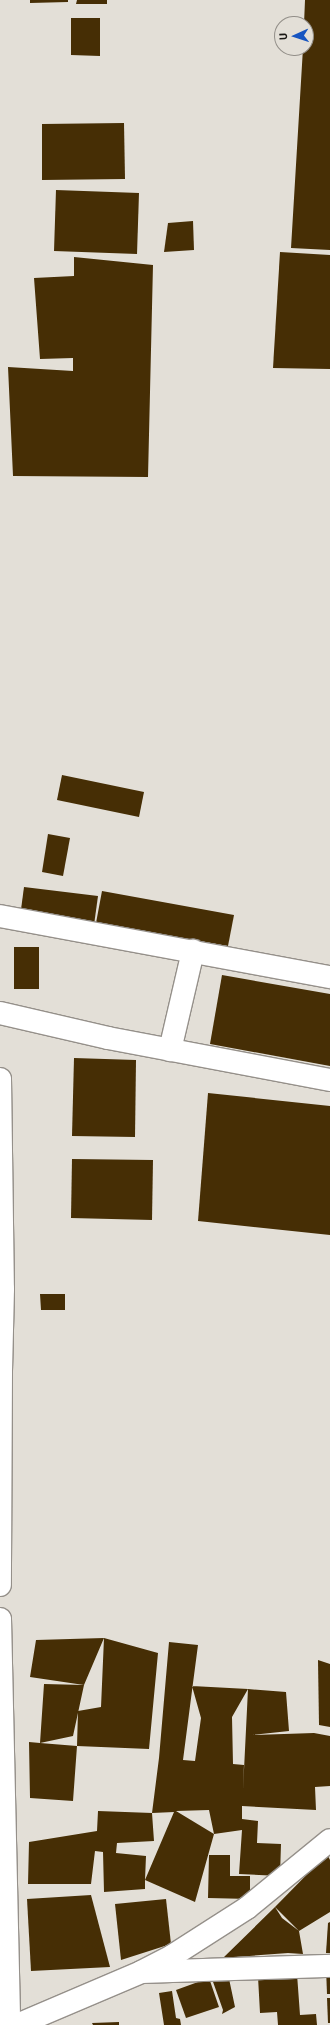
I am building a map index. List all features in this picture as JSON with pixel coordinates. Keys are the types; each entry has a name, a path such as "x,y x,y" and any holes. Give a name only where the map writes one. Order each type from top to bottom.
{"street":[{"path":"0,916 330,977"},
{"path":"170,1050 193,951"},
{"path":"0,1013 108,1038 330,1080"},
{"path":"0,1079 2,1289 0,1585"},
{"path":"0,1619 9,2025"},
{"path":"17,2025 141,1972 172,1956 247,1908 330,1840"},
{"path":"141,1972 330,1966"}],"building":[{"path":"30,0 68,0 68,2 30,3"},
{"path":"77,0 107,0 107,4 76,4"},
{"path":"305,0 330,0 330,250 291,248 303,56 314,56 314,16 304,16"},
{"path":"71,18 100,18 100,56 71,55"},
{"path":"124,123 125,179 42,180 42,124"},
{"path":"56,190 139,193 137,254 54,251"},
{"path":"193,221 194,250 164,252 168,223"},
{"path":"280,252 330,255 330,369 273,368"},
{"path":"74,257 153,265 148,477 13,476 8,367 73,371 73,358 40,359 34,278 74,276"},
{"path":"62,775 144,792 139,817 57,800"},
{"path":"48,834 70,838 63,876 42,872"},
{"path":"24,887 98,896 94,925 20,917"},
{"path":"102,891 234,915 228,946 96,923"},
{"path":"14,947 39,947 39,989 14,989"},
{"path":"222,975 330,994 330,1066 210,1044"},
{"path":"74,1058 136,1060 135,1137 72,1136"},
{"path":"208,1093 330,1106 330,1235 198,1221"},
{"path":"72,1159 153,1160 152,1220 71,1218"},
{"path":"40,1294 65,1294 65,1310 41,1310"},
{"path":"104,1638 158,1653 149,1749 77,1746 78,1711 101,1707"},
{"path":"104,1638 84,1685 30,1677 36,1640"},
{"path":"169,1642 198,1645 193,1686 248,1689 286,1692 289,1731 252,1735 314,1733 330,1736 330,1786 315,1787 316,1810 242,1806 242,1819 258,1821 257,1843 281,1844 280,1876 239,1874 242,1830 214,1834 195,1902 145,1880 174,1812 152,1813 159,1758","holes":["192,1687 201,1718 195,1761 183,1760","248,1689 243,1790 244,1765 233,1764 232,1717","209,1810 214,1834 176,1811"]},
{"path":"318,1660 330,1664 330,1727 319,1725"},
{"path":"44,1684 84,1685 73,1736 40,1743"},
{"path":"29,1742 77,1746 73,1801 30,1798"},
{"path":"98,1811 152,1813 154,1841 117,1843 116,1853 146,1856 145,1889 104,1892 103,1852 95,1851 91,1884 28,1884 29,1842 97,1831"},
{"path":"327,1854 330,1860 330,1912 299,1931 275,1907"},
{"path":"209,1855 230,1855 230,1876 250,1876 250,1899 208,1898"},
{"path":"91,1895 110,1967 31,1971 27,1899"},
{"path":"166,1899 171,1944 121,1960 115,1904"},
{"path":"275,1907 282,1918 299,1931 303,1954 288,1953 223,1958"},
{"path":"330,1922 330,1953 326,1953 328,1923"},
{"path":"326,1968 330,1968 330,1994 327,1994"},
{"path":"228,1974 235,2007 222,2014 223,2010 212,1979"},
{"path":"297,1974 300,2015 316,2014 317,2025 278,2025 277,2012 260,2013 258,1977"},
{"path":"209,1978 219,2007 186,2018 176,1990"},
{"path":"172,1991 176,2018 180,2019 181,2025 164,2025 159,1993"},
{"path":"327,1998 330,1998 330,2023 328,2023"},
{"path":"119,2022 119,2025 93,2025 92,2023"}]}
